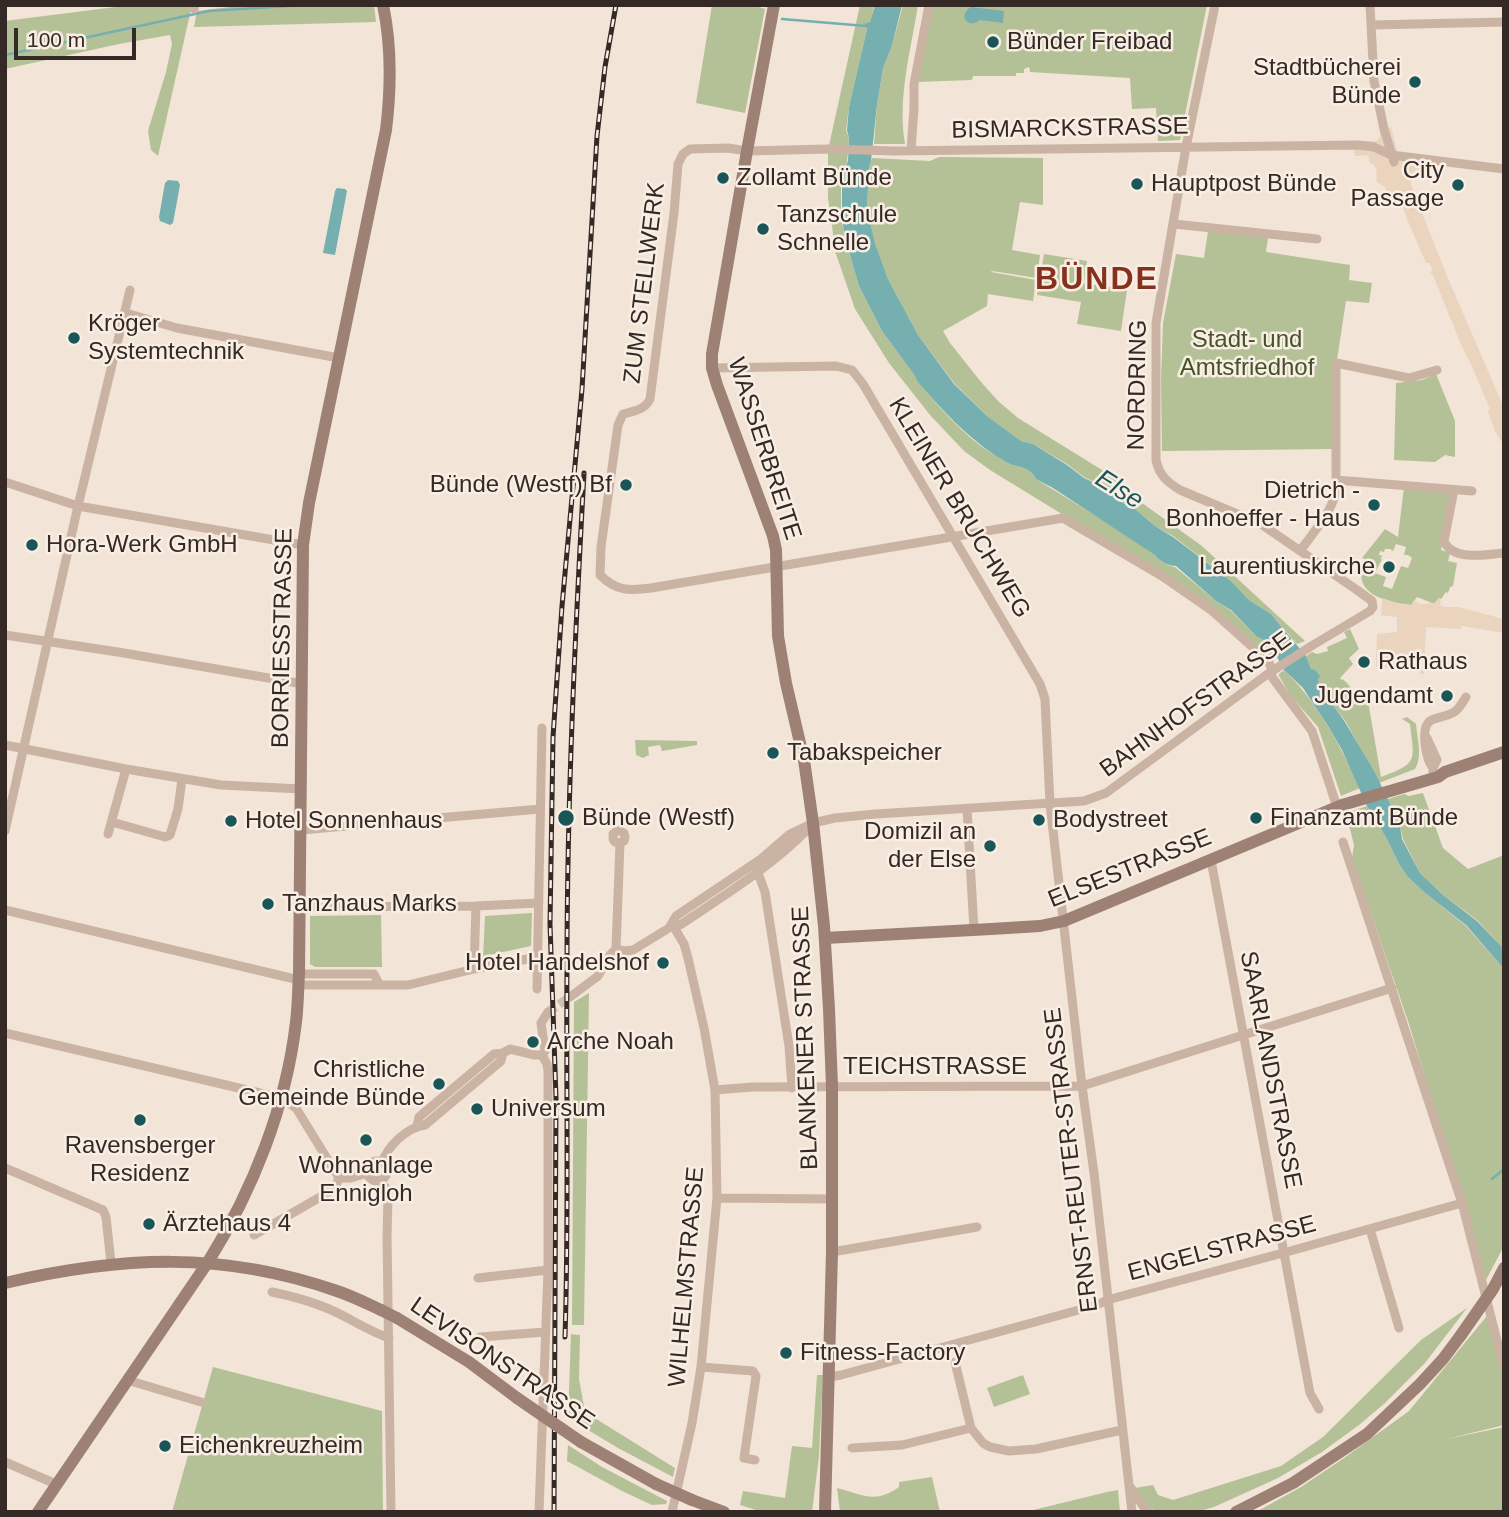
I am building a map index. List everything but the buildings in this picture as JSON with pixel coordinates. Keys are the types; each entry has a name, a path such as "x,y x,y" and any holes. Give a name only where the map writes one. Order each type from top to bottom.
{"main road":[{"name":"BORRIESSTRASSE","path":"38,1512 228,1230 246,1194 274,1124 290,1059 299,980 303,544 309,503 382,157 390,59 383,5"},
{"name":"WASSERBREITE","path":"774,5 713,340 712,368 774,536 778,636 804,760 813,823"},
{"name":"ELSESTRASSE","path":"825,937 1040,926 1064,921 1342,805 1504,752"},
{"name":"ELSESTRASSE","path":"1435,774 1447,778 1504,760"},
{"name":"BLANKENER STRASSE","path":"813,823 825,937 832,1087 828,1508"},
{"name":"LEVISONSTRASSE","path":"5,1283 111,1263 208,1262 278,1273 338,1291 397,1318 469,1362 581,1442 656,1484 724,1512"},
{"path":"1236,1512 1293,1483 1367,1434 1443,1359 1493,1289 1504,1268"}],"street":[{"path":"911,151 914,84 929,5"},
{"name":"NORDRING","path":"1215,5 1186,147 1156,323 1157,467 1169,484 1180,491 1261,524 1372,601 1377,608"},
{"path":"1370,5 1374,81 1392,159"},
{"path":"1371,25 1504,22"},
{"name":"BISMARCKSTRASSE","path":"747,151 1359,145 1374,147 1392,159 1504,169"},
{"name":"ZUM STELLWERK","path":"747,151 727,148 690,149 682,154 678,164 650,399 643,408 623,414 620,419 601,547 600,575 611,586 640,589 776,566"},
{"path":"1174,224 1317,239"},
{"path":"5,831 130,290"},
{"path":"126,313 177,328 339,358"},
{"path":"1300,551 1335,501 1338,489 1335,363 1409,378 1437,370"},
{"name":"KLEINER BRUCHWEG","path":"712,368 836,366 852,370 863,384 1040,684 1045,699 1050,804"},
{"path":"1336,480 1472,491"},
{"path":"5,482 78,506 303,544"},
{"path":"1454,489 1444,541 1446,546 1452,551 1475,556 1503,553"},
{"path":"776,566 1063,518 1162,576 1211,610 1268,661 1312,731 1342,805"},
{"name":"BAHNHOFSTRASSE","path":"615,949 633,950 669,928 676,916 761,859 790,834 813,823 835,818 1084,801 1106,793 1273,671 1377,608"},
{"path":"5,635 303,684"},
{"path":"1435,774 1437,760 1426,736 1425,726 1431,720 1453,714 1466,696"},
{"path":"537,989 542,727"},
{"path":"5,745 221,785 301,789"},
{"path":"108,834 126,769"},
{"path":"112,822 165,837 170,835 183,779"},
{"name":"ERNST-REUTER-STRASSE","path":"1050,804 1132,1512"},
{"path":"967,808 974,930"},
{"path":"301,830 540,809"},
{"name":"BAHNHOFSTRASSE","path":"672,924 680,925 758,873 813,823"},
{"path":"1343,842 1462,1203 1504,1368"},
{"path":"570,998 598,976 615,949 620,843"},
{"name":"SAARLANDSTRASSE","path":"1211,860 1310,1393 1319,1409"},
{"path":"758,873 765,892 789,1046 792,1088"},
{"path":"300,907 539,903"},
{"path":"474,969 476,906"},
{"path":"5,910 299,980 374,974 379,984 408,985 538,957"},
{"name":"WILHELMSTRASSE","path":"672,924 684,944 688,958 715,1090 717,1198 701,1367 692,1423 672,1512"},
{"name":"TEICHSTRASSE","path":"715,1090 752,1087 1082,1086 1392,988"},
{"path":"542,1055 545,1051 541,1023 548,1013"},
{"path":"5,1033 281,1098 296,1108 339,1178"},
{"path":"382,1162 385,1153 396,1141 417,1126 425,1125 501,1061 503,1053 515,1049 542,1055"},
{"path":"539,1512 548,1270 548,1071 542,1055"},
{"path":"378,1180 384,1177 386,1166 382,1162 372,1162 367,1172 370,1178 378,1180 386,1188 388,1198 391,1512"},
{"path":"5,1168 103,1210 111,1263"},
{"path":"339,1178 351,1178 367,1172"},
{"path":"254,1235 329,1192 339,1178"},
{"path":"717,1198 832,1199"},
{"name":"ENGELSTRASSE","path":"830,1377 1462,1203"},
{"path":"832,1252 977,1227"},
{"path":"1370,1229 1399,1328"},
{"path":"478,1278 548,1270"},
{"path":"272,1292 303,1298 389,1338"},
{"path":"480,1337 545,1332"},
{"path":"955,1362 971,1428 990,1447 1009,1451 1036,1449 1122,1430"},
{"path":"701,1367 753,1371 756,1376 744,1458 755,1460"},
{"path":"127,1380 201,1402"},
{"path":"852,1448 902,1445 971,1428"},
{"path":"5,1462 56,1484"},
{"path":"1129,1485 1149,1512"}],"green space":[{"path":"131,5 192,5 158,156 151,150 148,131 166,72 172,44 170,35 5,69 5,21"},
{"path":"246,5 374,5 376,22 194,27 197,11"},
{"path":"712,5 752,5 765,9 745,113 696,103"},
{"path":"860,5 874,5 870,22 864,25 867,29 849,107 846,130 849,138 847,162 841,174 841,215 859,286 882,331 917,381 970,437 1010,464 1028,470 1036,479 1130,537 1161,561 1175,567 1230,610 1256,636 1272,645 1276,657 1272,662 1226,620 964,451 930,415 889,363 855,309 836,254 828,198 828,150"},
{"path":"903,5 918,5 904,92 905,144 874,144 883,68"},
{"path":"931,5 1207,5 1180,140 1158,141 1156,108 1132,109 1130,78 1030,72 1029,67 1024,69 1024,73 1016,73 1016,76 973,76 972,80 917,82"},
{"path":"939,157 1043,158 1043,205 1020,202 1012,250 1040,255 1037,278 991,272 1036,280 1033,301 988,294 987,306 943,331 950,343 998,401 1018,418 1123,483 1128,493 1202,546 1305,641 1297,644 1271,614 1249,600 1231,581 1173,536 1123,503 1107,488 1084,477 1033,444 1021,441 987,416 954,383 918,335 888,279 875,243 867,208 872,158 930,161"},
{"name":"Stadt- und Amtsfriedhof","path":"1208,231 1268,238 1266,252 1350,265 1349,280 1372,283 1369,303 1346,301 1337,360 1332,360 1332,449 1162,451 1163,323 1176,254 1204,258"},
{"path":"1044,254 1087,261 1084,283 1127,290 1121,331 1077,324 1081,302 1037,295"},
{"path":"1436,374 1455,421 1455,457 1445,455 1435,462 1394,460 1396,383 1422,380"},
{"path":"1404,487 1449,491 1452,495 1441,550 1450,553 1448,561 1457,563 1453,586 1436,603 1417,597 1411,605 1397,603 1376,596 1365,587 1361,576 1365,559 1362,558 1385,529 1398,537","holes":["1396,544 1406,547 1404,555 1412,558 1408,568 1401,566 1392,589 1383,586 1386,577 1375,573 1383,556 1379,555 1380,551 1393,551"]},
{"path":"1350,629 1359,649 1349,658 1353,664 1340,678 1355,692 1357,701 1368,701 1381,777 1408,764 1413,753 1410,724 1402,719 1407,717 1416,724 1419,753 1415,769 1379,783 1346,722 1318,685 1318,679 1306,656 1312,652 1317,654 1328,651 1327,647 1347,638 1344,632"},
{"path":"1284,670 1318,711 1360,788 1341,796 1318,727 1291,696 1279,676"},
{"path":"635,740 697,741 697,745 662,751 660,745 648,747 649,755 643,758 636,755"},
{"path":"1423,793 1443,848 1468,869 1504,855 1504,949 1477,920 1443,895 1420,873 1403,839 1388,799 1404,794 1409,796"},
{"path":"1367,806 1408,877 1465,925 1504,969 1504,1246 1486,1280 1409,1024 1352,858 1354,845 1346,813"},
{"path":"532,913 531,946 489,955 489,959 483,958 485,916"},
{"path":"381,915 382,967 315,967 310,964 310,916"},
{"path":"589,993 584,1325 572,1325 574,1002"},
{"path":"1467,1308 1425,1363 1385,1403 1322,1452 1278,1478 1214,1507 1196,1512 1157,1512 1148,1506 1135,1488 1153,1485 1158,1495 1173,1500 1281,1466 1323,1437 1421,1340"},
{"path":"1486,1317 1489,1318 1504,1378 1504,1425 1447,1439 1504,1427 1504,1512 1256,1512 1301,1487 1409,1411"},
{"path":"571,1334 580,1335 579,1379 585,1412 675,1468 673,1477 568,1418"},
{"path":"213,1367 382,1411 383,1512 172,1512"},
{"path":"817,1375 823,1375 819,1456 812,1512 762,1512 740,1505 743,1491 785,1498 792,1446 812,1448"},
{"path":"1023,1375 1030,1394 994,1407 987,1388"},
{"path":"568,1445 602,1467 667,1501 666,1504 652,1505 567,1461"},
{"path":"932,1477 940,1512 840,1512 837,1488 876,1497 899,1487 899,1482"},
{"path":"1118,1490 1120,1512 1025,1512 1107,1492"}],"shaded area":[{"path":"1391,127 1397,151 1417,155 1422,168 1412,178 1411,185 1504,408 1504,446 1495,431 1488,412 1490,409 1430,273 1433,270 1429,263 1426,263 1407,219 1398,192 1387,195 1385,187 1377,182 1377,170 1370,163 1368,155 1355,156 1353,153 1361,141 1376,141 1380,137 1380,131"},
{"path":"1382,598 1411,605 1415,601 1421,604 1434,603 1439,598 1440,605 1444,607 1458,607 1504,619 1504,633 1462,626 1461,629 1426,627 1424,674 1420,674 1420,669 1376,667 1377,634 1397,632 1397,617 1381,615"}],"water":[{"path":"875,5 902,5 892,46 883,68 869,168 867,208 875,243 888,279 918,335 954,384 987,416 1021,441 1033,444 1084,478 1106,488 1231,581 1249,600 1271,614 1306,656 1311,669 1320,676 1319,685 1375,773 1400,826 1402,839 1420,873 1477,921 1504,949 1504,969 1466,925 1408,877 1367,806 1328,726 1303,688 1284,670 1272,645 1256,636 1231,610 1216,601 1176,566 1161,561 1036,479 1028,470 1006,462 974,439 917,381 882,331 859,286 844,234 842,215 842,174 848,161 849,107 867,29 864,24 870,22"},
{"path":"971,7 1004,11 1003,23 980,20 976,23 968,22 965,14"},
{"path":"168,180 178,181 180,185 173,223 170,225 160,221 159,217 165,183"},
{"path":"337,188 347,191 335,255 323,253"}],"waterway":[{"path":"5,55 209,11 306,5"},
{"path":"782,19 866,26"},
{"path":"1492,1179 1504,1169"}],"tunnel":[{"path":"548,1012 570,997"}],"railway":[{"path":"554,1512 556,1098 550,924 553,737 582,389 597,136 616,5"},
{"path":"565,1337 568,842 584,473"}],"place":[{"name":"Bünder Freibad","path":"993,42"},
{"name":"Stadtbücherei Bünde","path":"1415,82"},
{"name":"Zollamt Bünde","path":"723,178"},
{"name":"Hauptpost Bünde","path":"1137,184"},
{"name":"City Passage","path":"1458,185"},
{"name":"Tanzschule Schnelle","path":"763,229"},
{"name":"Kröger Systemtechnik","path":"74,338"},
{"name":"Bünde (Westf) Bf","path":"626,485"},
{"name":"Dietrich - Bonhoeffer - Haus","path":"1374,505"},
{"name":"Hora-Werk GmbH","path":"32,545"},
{"name":"Laurentiuskirche","path":"1389,567"},
{"name":"Rathaus","path":"1364,662"},
{"name":"Jugendamt","path":"1447,696"},
{"name":"Tabakspeicher","path":"773,753"},
{"name":"Bünde (Westf)","path":"566,818"},
{"name":"Finanzamt Bünde","path":"1256,818"},
{"name":"Bodystreet","path":"1039,820"},
{"name":"Hotel Sonnenhaus","path":"231,821"},
{"name":"Domizil an der Else","path":"990,846"},
{"name":"Tanzhaus Marks","path":"268,904"},
{"name":"Hotel Handelshof","path":"663,963"},
{"name":"Arche Noah","path":"533,1042"},
{"name":"Christliche Gemeinde Bünde","path":"439,1084"},
{"name":"Universum","path":"477,1109"},
{"name":"Ravensberger Residenz","path":"140,1120"},
{"name":"Wohnanlage Ennigloh","path":"366,1140"},
{"name":"Ärztehaus 4","path":"149,1224"},
{"name":"Fitness-Factory","path":"786,1353"},
{"name":"Eichenkreuzheim","path":"165,1446"}],"district":[{"name":"BÜNDE","path":"1097,280"}],"water label":[{"name":"Else","path":"1119,490"}]}
